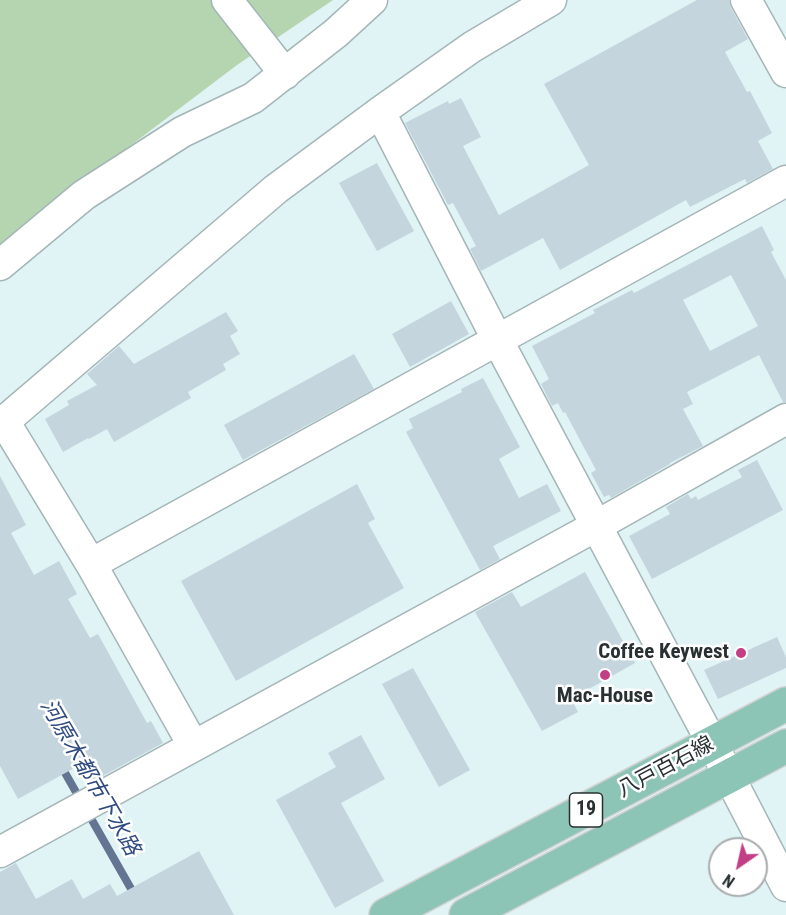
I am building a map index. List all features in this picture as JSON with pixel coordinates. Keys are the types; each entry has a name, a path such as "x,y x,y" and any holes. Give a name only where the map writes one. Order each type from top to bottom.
{"main road":[{"name":"八戸百石線","path":"386,915 786,704"},
{"name":"八戸百石線","path":"466,915 786,746"}],"street":[{"path":"227,0 285,74"},
{"path":"0,265 84,195 182,132 253,98 336,33 372,0"},
{"path":"193,746 91,564 2,423 276,189 472,47 551,0"},
{"path":"746,0 786,72"},
{"path":"380,112 498,341 786,886"},
{"path":"91,564 786,182"},
{"path":"0,852 596,526 786,419"}],"green space":[{"path":"0,0 333,0 237,65 89,177 0,250"}],"building":[{"path":"697,0 729,0 748,39 725,52 747,92 750,91 772,133 758,141 773,169 747,183 745,179 690,207 686,200 560,270 543,238 481,271 470,249 476,246 453,203 448,205 405,123 448,101 449,104 461,98 481,137 463,146 499,215 589,165 544,84"},
{"path":"377,163 414,231 377,251 339,183"},
{"path":"762,226 774,250 771,252 786,280 786,402 783,402 759,355 687,392 693,404 683,409 703,446 611,498 609,495 604,497 591,473 596,470 565,412 563,413 558,403 552,406 541,384 549,379 532,346 595,313 593,310 632,290 634,293","holes":["731,275 758,326 710,351 683,300"]},
{"path":"451,301 469,334 410,367 392,334"},
{"path":"226,312 238,331 230,336 240,354 223,364 226,370 188,392 191,398 114,442 107,429 63,452 45,419 69,405 67,401 97,385 87,374 119,346 134,364"},
{"path":"354,354 374,389 243,460 224,425"},
{"path":"483,378 520,447 499,459 519,498 547,484 561,511 493,546 500,559 480,570 406,432 413,428 409,419 462,392 461,389"},
{"path":"757,460 783,510 652,579 629,536 670,514 666,507 688,494 691,499 696,496 698,500 742,477 738,470"},
{"path":"0,476 26,525 11,533 34,575 59,561 77,594 68,599 90,638 98,634 147,723 151,721 163,743 88,784 78,766 18,799 0,766"},
{"path":"357,484 375,519 368,523 404,588 236,681 181,581"},
{"path":"585,572 635,663 571,699 578,712 542,731 475,612 512,592 521,607"},
{"path":"777,637 786,657 786,668 718,699 704,670"},
{"path":"413,668 470,770 439,787 382,684"},
{"path":"361,735 385,779 341,803 384,881 335,908 276,800 336,767 328,753"},
{"path":"199,851 234,915 0,915 0,872 16,863 36,899 72,879 83,899 110,884 117,896"}],"waterway":[{"name":"河原木都市下水路","path":"60,764 146,915"}],"place":[{"name":"Coffee Keywest","path":"741,653"},
{"name":"Mac-House","path":"605,675"}]}
